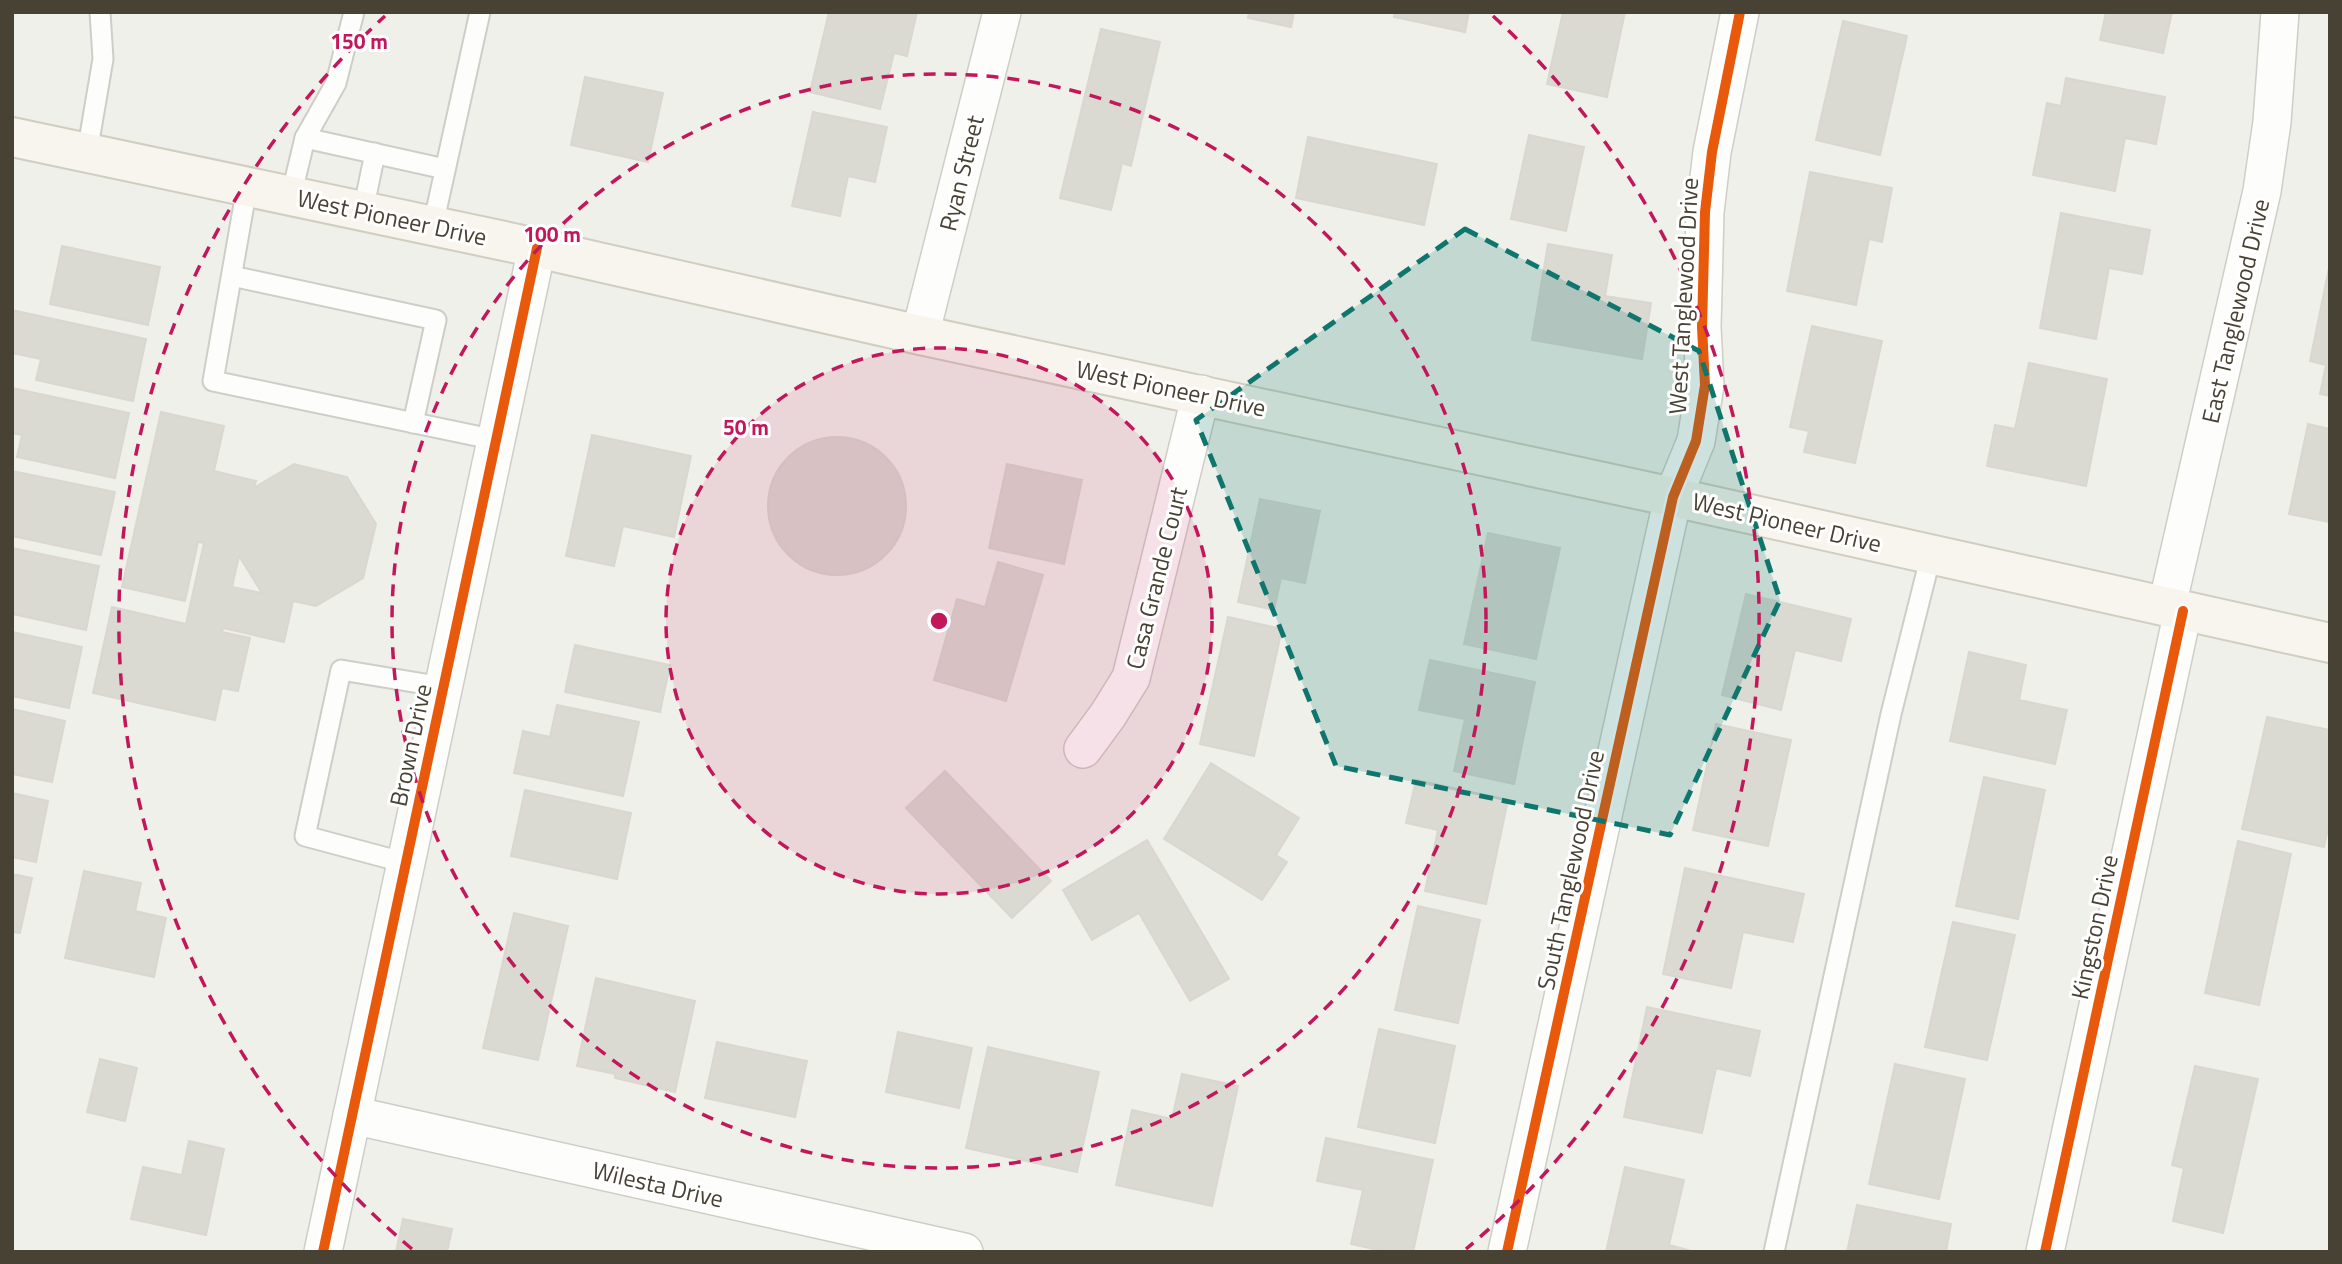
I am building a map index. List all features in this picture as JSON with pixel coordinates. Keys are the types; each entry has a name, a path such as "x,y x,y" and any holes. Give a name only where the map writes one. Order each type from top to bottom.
{"main road":[{"name":"West Pioneer Drive","path":"12,137 433,225 920,335 1673,496 2330,643"}],"street":[{"name":"Ryan Street","path":"920,335 1002,12"},
{"name":"West Tanglewood Drive","path":"1673,496 1696,441 1705,385 1702,327 1705,212 1712,152 1740,12"},
{"name":"East Tanglewood Drive","path":"2175,608 2262,191 2273,110 2280,12"},
{"name":"Brown Drive","path":"323,1252 537,248"},
{"name":"Casa Grande Court","path":"1083,749 1131,678 1201,394"},
{"name":"South Tanglewood Drive","path":"1507,1252 1673,496"},
{"name":"Kingston Drive","path":"2045,1252 2175,608"},
{"name":"Wilesta Drive","path":"352,1115 964,1252"}],"lane":[{"path":"87,153 103,59 100,12"},
{"path":"291,196 305,138 336,83 354,12"},
{"path":"433,225 480,12"},
{"path":"305,138 445,169"},
{"path":"363,211 375,153"},
{"path":"247,187 213,382 496,440"},
{"path":"232,276 436,320 413,423"},
{"path":"1774,1252 1888,727 1931,555"},
{"path":"406,863 305,836 341,670 443,687"}],"highlighted area":[{"path":"1465,229 1699,351 1780,600 1670,835 1336,766 1196,420"}],"building":[{"path":"829,12 917,12 907,56 894,53 880,109 810,92"},
{"path":"1249,12 1294,12 1291,27 1248,18"},
{"path":"1395,12 1469,12 1465,32 1394,17"},
{"path":"1563,12 1625,12 1607,97 1547,84"},
{"path":"2106,12 2172,12 2163,53 2100,40"},
{"path":"1843,21 1907,36 1880,155 1816,140"},
{"path":"1101,29 1160,42 1131,166 1122,163 1111,210 1060,198"},
{"path":"585,77 663,93 648,162 571,145"},
{"path":"2066,78 2165,97 2156,144 2125,138 2115,191 2033,175 2047,103 2061,106"},
{"path":"813,112 887,127 875,182 848,176 840,216 792,206"},
{"path":"1529,135 1584,147 1566,231 1511,219"},
{"path":"1308,137 1437,164 1424,225 1296,198"},
{"path":"1810,172 1892,188 1882,242 1869,239 1856,305 1787,291"},
{"path":"2061,213 2150,230 2142,274 2109,268 2096,339 2040,328"},
{"path":"1548,244 1612,255 1605,296 1651,303 1642,359 1532,340"},
{"path":"62,246 160,267 148,325 50,304"},
{"path":"2330,263 2330,396 2320,394 2326,365 2310,361"},
{"path":"12,310 146,339 133,401 36,380 41,359 12,353"},
{"path":"1812,326 1882,341 1855,463 1804,452 1809,431 1790,427"},
{"path":"2029,363 2107,379 2086,486 1987,466 1995,425 2015,429"},
{"path":"12,388 129,413 115,478 17,457 22,435 12,433"},
{"path":"161,412 224,426 214,471 256,481 254,488 294,464 347,477 376,524 363,578 316,606 293,601 284,642 223,628 222,632 250,638 238,691 222,688 215,720 93,693 112,607 186,624 204,543 198,542 185,601 122,587","holes":["239,556 262,593 232,587"]},
{"path":"2308,424 2330,429 2329,522 2289,514"},
{"path":"592,435 691,456 674,537 623,526 614,566 566,556"},
{"path":"837,437 864,442 886,457 901,479 906,506 901,533 886,555 864,570 837,575 810,570 788,555 773,533 768,506 773,479 788,457 810,442"},
{"path":"1007,464 1082,480 1064,564 989,548"},
{"path":"12,471 115,492 101,555 12,536"},
{"path":"1260,499 1320,511 1305,583 1281,578 1274,610 1238,602"},
{"path":"1488,533 1560,548 1536,659 1464,644"},
{"path":"12,548 99,566 86,630 12,614"},
{"path":"998,562 1043,575 1006,701 934,680 957,599 985,607"},
{"path":"1746,594 1851,619 1841,661 1795,650 1781,710 1722,695"},
{"path":"1228,617 1282,629 1254,756 1200,744"},
{"path":"12,632 82,647 69,708 12,696"},
{"path":"575,645 670,665 660,712 565,692"},
{"path":"1969,652 2026,665 2019,700 2067,710 2055,764 1950,741"},
{"path":"1430,660 1535,682 1514,784 1454,771 1465,719 1419,710"},
{"path":"557,705 639,722 623,796 514,773 523,731 550,737"},
{"path":"12,709 65,721 52,782 12,774"},
{"path":"2267,717 2330,730 2330,819 2324,847 2242,829"},
{"path":"1716,724 1791,740 1768,846 1693,830"},
{"path":"1211,763 1299,818 1276,855 1287,862 1262,900 1164,839"},
{"path":"945,771 1051,881 1012,918 906,808"},
{"path":"1984,777 2045,790 2018,919 1956,906"},
{"path":"1416,780 1508,800 1486,904 1425,891 1438,830 1406,823"},
{"path":"525,790 631,813 617,879 511,856"},
{"path":"12,793 48,801 36,862 12,857"},
{"path":"1147,840 1229,979 1190,1001 1139,913 1092,940 1063,890"},
{"path":"2238,841 2291,854 2259,1005 2205,993"},
{"path":"1685,868 1804,894 1793,942 1743,932 1731,988 1663,974"},
{"path":"84,871 141,883 135,911 166,918 154,977 65,958"},
{"path":"12,874 32,878 20,933 12,932"},
{"path":"1418,906 1480,920 1458,1023 1395,1010"},
{"path":"514,913 568,926 538,1060 483,1048"},
{"path":"1953,922 2015,935 1987,1060 1925,1047"},
{"path":"596,978 695,1001 675,1092 577,1066"},
{"path":"1647,1007 1760,1031 1750,1076 1716,1068 1702,1133 1624,1117"},
{"path":"1379,1029 1455,1046 1435,1143 1358,1127"},
{"path":"898,1032 972,1048 959,1108 886,1092"},
{"path":"717,1042 807,1061 795,1117 705,1098"},
{"path":"988,1047 1099,1072 1077,1172 966,1148"},
{"path":"100,1059 137,1068 125,1121 87,1112"},
{"path":"1895,1064 1965,1079 1939,1199 1869,1184"},
{"path":"2195,1066 2258,1079 2223,1233 2173,1221 2184,1168 2172,1165"},
{"path":"1182,1074 1238,1086 1212,1206 1116,1185 1132,1110 1172,1119"},
{"path":"1326,1138 1433,1160 1413,1252 1387,1252 1351,1244 1363,1190 1317,1181"},
{"path":"189,1141 224,1149 206,1235 131,1219 143,1167 182,1175"},
{"path":"1625,1167 1684,1180 1669,1245 1695,1252 1606,1252"},
{"path":"1857,1205 1951,1224 1946,1252 1847,1252"},
{"path":"403,1219 452,1229 447,1252 396,1252"}],"cycle path":[{"path":"1507,1252 1673,497 1696,441 1705,385 1702,327 1705,212 1712,152 1740,12"},
{"path":"323,1252 537,248"},
{"path":"2045,1252 2183,611"}]}
